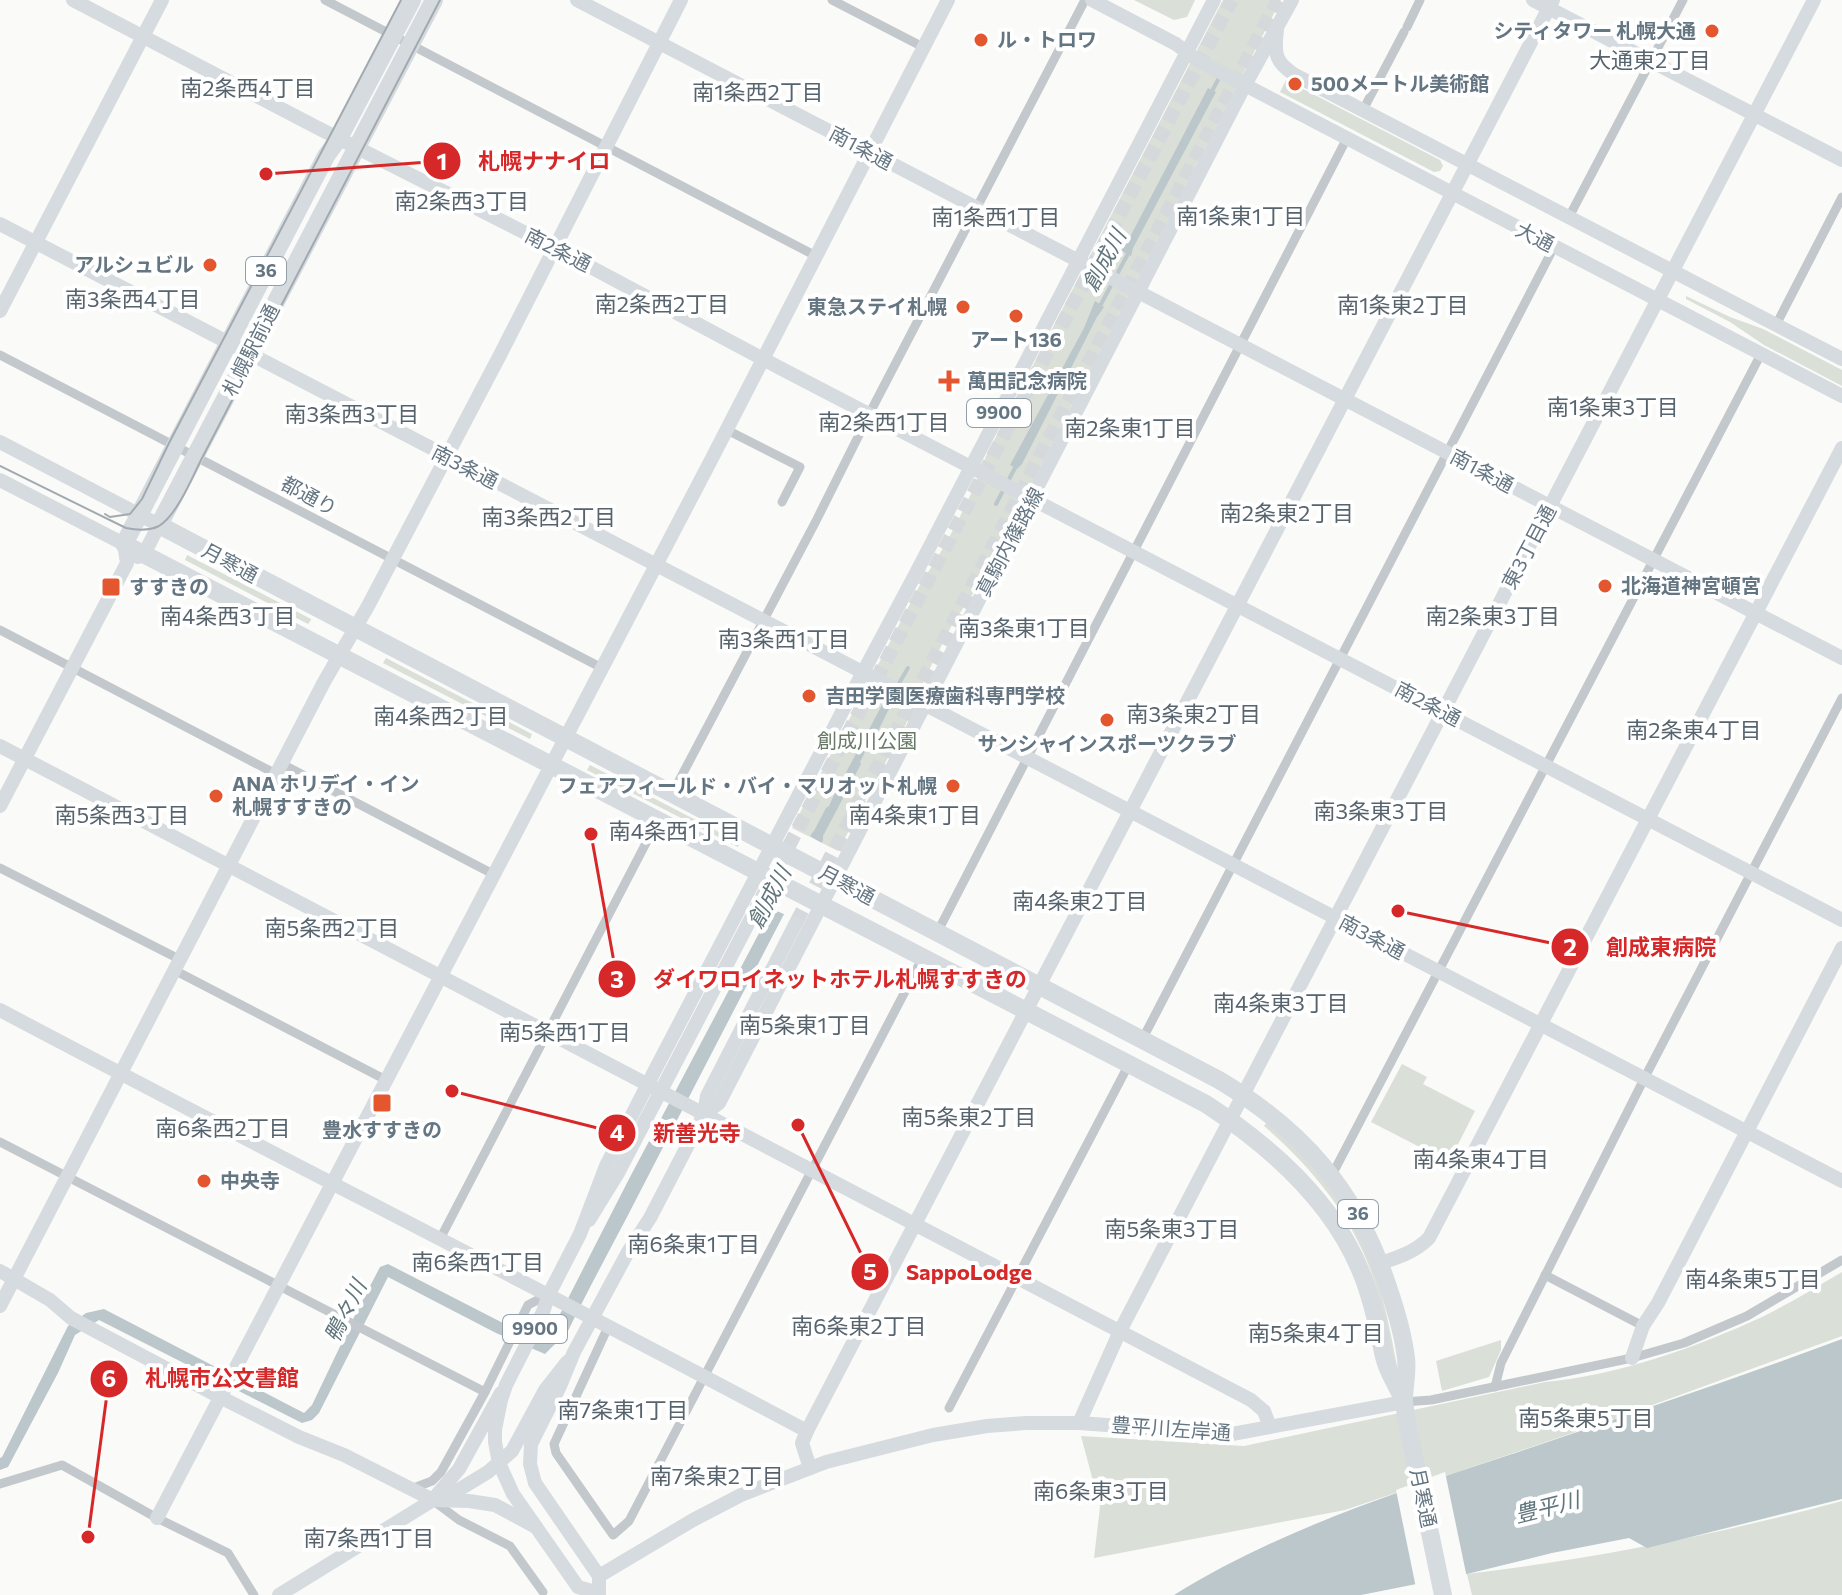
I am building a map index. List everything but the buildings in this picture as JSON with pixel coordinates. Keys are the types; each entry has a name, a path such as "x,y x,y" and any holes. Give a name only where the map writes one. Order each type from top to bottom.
{"highway":[{"name":"札幌駅前通","path":"124,544 326,156 339,138 412,0"},
{"name":"札幌駅前通","path":"159,525 434,0"},
{"name":"月寒通","path":"159,525 1243,1094 1302,1142 1332,1175 1360,1217 1381,1263 1407,1360 1405,1410"},
{"name":"月寒通","path":"124,544 1230,1119 1285,1164 1315,1197 1341,1232 1361,1272 1386,1365 1405,1410 1443,1595"}],"street":[{"name":"南2条通","path":"73,0 1842,920"},
{"path":"0,311 162,0"},
{"path":"325,0 816,256"},
{"name":"南1条通","path":"577,0 1842,658"},
{"path":"0,1306 176,964 447,457 681,0"},
{"path":"832,0 923,47"},
{"path":"157,1518 727,430 948,0"},
{"path":"672,794 1085,0"},
{"path":"1092,0 1187,52"},
{"name":"9900","path":"599,1576 600,1594 578,1587 513,1494 499,1463 495,1429 506,1385 580,1234 606,1166 661,1092 758,872 1214,0"},
{"name":"真駒内篠路線","path":"599,1576 541,1494 530,1464 534,1436 560,1386 586,1315 650,1218 704,1114 719,1103 1245,85 1292,0"},
{"path":"1363,110 1420,0"},
{"path":"1533,0 1551,4 1651,61 1842,160"},
{"path":"1569,217 1683,0"},
{"name":"東3丁目通","path":"1079,1423 1120,1331 1814,0"},
{"path":"810,1468 802,1443 807,1431 1551,4"},
{"name":"大通","path":"1277,30 1274,48 1278,60 1287,69 1842,359"},
{"name":"大通","path":"1187,52 1451,194 1842,396"},
{"path":"937,933 1347,138"},
{"path":"1776,325 1842,197"},
{"name":"南3条通","path":"0,224 1842,1181"},
{"path":"1142,1040 1554,247"},
{"path":"1332,1175 1761,354"},
{"name":"都通り","path":"0,355 602,668"},
{"path":"727,430 800,467 782,502"},
{"name":"月寒通","path":"0,442 159,525"},
{"path":"1381,1263 1404,1256 1429,1238 1842,448"},
{"name":"月寒通","path":"0,480 124,544"},
{"name":"札幌駅前通","path":"144,554 159,525"},
{"path":"124,544 127,563"},
{"path":"0,806 127,563 144,554"},
{"path":"0,630 493,874"},
{"path":"1495,1387 1501,1363 1545,1275 1842,698"},
{"path":"0,746 1251,1400 1264,1411 1270,1427"},
{"path":"440,1239 659,820"},
{"path":"0,868 386,1080"},
{"path":"661,1092 759,903"},
{"path":"704,1114 707,1096 796,923"},
{"path":"1632,1358 1643,1326 1658,1303 1842,948"},
{"path":"608,1327 554,1444 556,1453 613,1535 629,1521 923,957"},
{"path":"0,1010 807,1431"},
{"path":"949,1408 1129,1064"},
{"path":"0,1142 485,1392"},
{"name":"豊平川左岸通","path":"599,1576 725,1503 810,1468 889,1445 960,1430 1026,1423 1079,1423 1224,1435 1378,1405 1405,1410 1431,1400 1632,1358 1684,1343 1747,1316 1842,1260"},
{"path":"0,1271 50,1300 71,1318 226,1387 299,1437 344,1455 433,1500 459,1520 510,1546 543,1592"},
{"path":"1545,1275 1643,1326"},
{"path":"411,1489 432,1481 441,1472 528,1305 549,1294"},
{"path":"279,1595 499,1463 516,1445 545,1390 574,1352"},
{"path":"433,1500 454,1476 506,1385"},
{"path":"0,1484 62,1465 228,1553 254,1595"},
{"path":"433,1500 495,1505 536,1527"},
{"path":"566,1570 569,1580 567,1595"}],"green space":[{"path":"1134,0 1195,0 1187,17 1174,20"},
{"name":"創成川公園","path":"1223,0 1281,0 976,589 953,623 905,726 838,851 792,828 921,583 958,521 986,456"},
{"path":"1286,80 1440,160 1443,166 1440,171 1434,172 1280,92"},
{"path":"1686,296 1763,329 1842,370 1842,386 1764,345 1730,322 1686,299"},
{"path":"187,555 311,620 308,624 185,560"},
{"path":"386,658 532,734 530,739 383,663"},
{"path":"590,765 740,843 738,847 587,770"},
{"path":"1402,1064 1427,1077 1423,1084 1475,1111 1449,1162 1371,1122"},
{"path":"1266,1123 1319,1174 1359,1236 1381,1292 1398,1371 1393,1372 1374,1281 1351,1228 1312,1173 1264,1126"},
{"path":"1842,1272 1842,1336 1614,1419 1345,1510 1094,1558 1100,1507 1081,1436 1244,1446 1545,1382 1600,1374 1683,1349 1737,1328 1782,1307"},
{"path":"1501,1340 1501,1350 1489,1377 1442,1391 1436,1361"},
{"path":"1842,1501 1842,1595 1472,1595 1467,1574 1656,1544"}],"water":[{"path":"1208,88 1216,92 1131,256 1120,250 1130,237"},
{"path":"1095,301 1104,307 1017,469 1010,465 1084,328"},
{"path":"882,705 889,709 823,840 568,1331 545,1354 496,1333 388,1277 319,1413 312,1420 302,1423 99,1320 75,1335 8,1467 0,1470 0,1458 68,1326 86,1313 104,1309 304,1413 312,1405 380,1267 388,1264 501,1322 543,1339 556,1322"},
{"name":"豊平川","path":"1842,1339 1842,1499 1647,1548 1629,1538 1361,1595 1174,1595 1254,1551 1337,1515"}],"pier":[{"path":"809,836 822,843 786,915 770,908"},
{"path":"1445,1472 1467,1578 1416,1588 1396,1490"}],"waterway":[{"name":"創成川","path":"1211,93 1220,76"},
{"name":"創成川","path":"1100,306 1130,250"},
{"name":"創成川","path":"996,504 1016,466"},
{"name":"創成川","path":"898,685 908,668"},
{"name":"創成川","path":"885,710 894,693"}],"tunnel":[{"path":"759,903 1232,0"},
{"path":"796,923 1278,0"}],"tram line":[{"path":"105,514 110,517 130,514 142,499 401,0"},
{"path":"0,466 126,528 151,529 166,521 183,496 440,0"}],"place":[{"name":"シティタワー 札幌大通","path":"1712,31"},
{"name":"ル・トロワ","path":"981,40"},
{"name":"500メートル美術館","path":"1295,84"},
{"name":"札幌ナナイロ","path":"266,174"},
{"name":"アルシュビル","path":"210,265"},
{"name":"東急ステイ札幌","path":"963,307"},
{"name":"アート136","path":"1016,316"},
{"name":"萬田記念病院","path":"949,381"},
{"name":"北海道神宮頓宮","path":"1605,586"},
{"name":"すすきの","path":"111,587"},
{"name":"吉田学園医療歯科専門学校","path":"809,696"},
{"name":"サンシャインスポーツクラブ","path":"1107,720"},
{"name":"フェアフィールド・バイ・マリオット札幌","path":"953,786"},
{"name":"ANA ホリデイ・イン 札幌すすきの","path":"216,796"},
{"name":"ダイワロイネットホテル札幌すすきの","path":"591,834"},
{"name":"創成東病院","path":"1398,911"},
{"name":"新善光寺","path":"452,1091"},
{"name":"豊水すすきの","path":"382,1103"},
{"name":"SappoLodge","path":"798,1125"},
{"name":"中央寺","path":"204,1181"},
{"name":"札幌市公文書館","path":"88,1537"}],"district":[{"name":"大通東2丁目","path":"1650,60"},
{"name":"南2条西4丁目","path":"248,88"},
{"name":"南1条西2丁目","path":"758,92"},
{"name":"南2条西3丁目","path":"462,201"},
{"name":"南1条東1丁目","path":"1241,216"},
{"name":"南1条西1丁目","path":"996,217"},
{"name":"南3条西4丁目","path":"133,299"},
{"name":"南2条西2丁目","path":"662,304"},
{"name":"南1条東2丁目","path":"1403,305"},
{"name":"南1条東3丁目","path":"1613,407"},
{"name":"南3条西3丁目","path":"352,414"},
{"name":"南2条西1丁目","path":"884,422"},
{"name":"南2条東1丁目","path":"1130,428"},
{"name":"南2条東2丁目","path":"1287,513"},
{"name":"南3条西2丁目","path":"549,517"},
{"name":"南4条西3丁目","path":"228,616"},
{"name":"南2条東3丁目","path":"1493,616"},
{"name":"南3条東1丁目","path":"1024,628"},
{"name":"南3条西1丁目","path":"784,639"},
{"name":"南3条東2丁目","path":"1194,714"},
{"name":"南4条西2丁目","path":"441,716"},
{"name":"南2条東4丁目","path":"1694,730"},
{"name":"南3条東3丁目","path":"1381,811"},
{"name":"南5条西3丁目","path":"122,815"},
{"name":"南4条東1丁目","path":"915,815"},
{"name":"南4条西1丁目","path":"675,831"},
{"name":"南4条東2丁目","path":"1080,901"},
{"name":"南5条西2丁目","path":"332,928"},
{"name":"南4条東3丁目","path":"1281,1003"},
{"name":"南5条東1丁目","path":"805,1025"},
{"name":"南5条西1丁目","path":"565,1032"},
{"name":"南5条東2丁目","path":"969,1117"},
{"name":"南6条西2丁目","path":"223,1128"},
{"name":"南4条東4丁目","path":"1481,1159"},
{"name":"南5条東3丁目","path":"1172,1229"},
{"name":"南6条東1丁目","path":"694,1244"},
{"name":"南6条西1丁目","path":"478,1262"},
{"name":"南4条東5丁目","path":"1753,1279"},
{"name":"南6条東2丁目","path":"859,1326"},
{"name":"南5条東4丁目","path":"1316,1333"},
{"name":"南7条東1丁目","path":"623,1410"},
{"name":"南5条東5丁目","path":"1586,1418"},
{"name":"南7条東2丁目","path":"717,1476"},
{"name":"南6条東3丁目","path":"1101,1491"},
{"name":"南7条西1丁目","path":"369,1538"}],"water label":[{"name":"鴨々川","path":"345,1311"}]}
